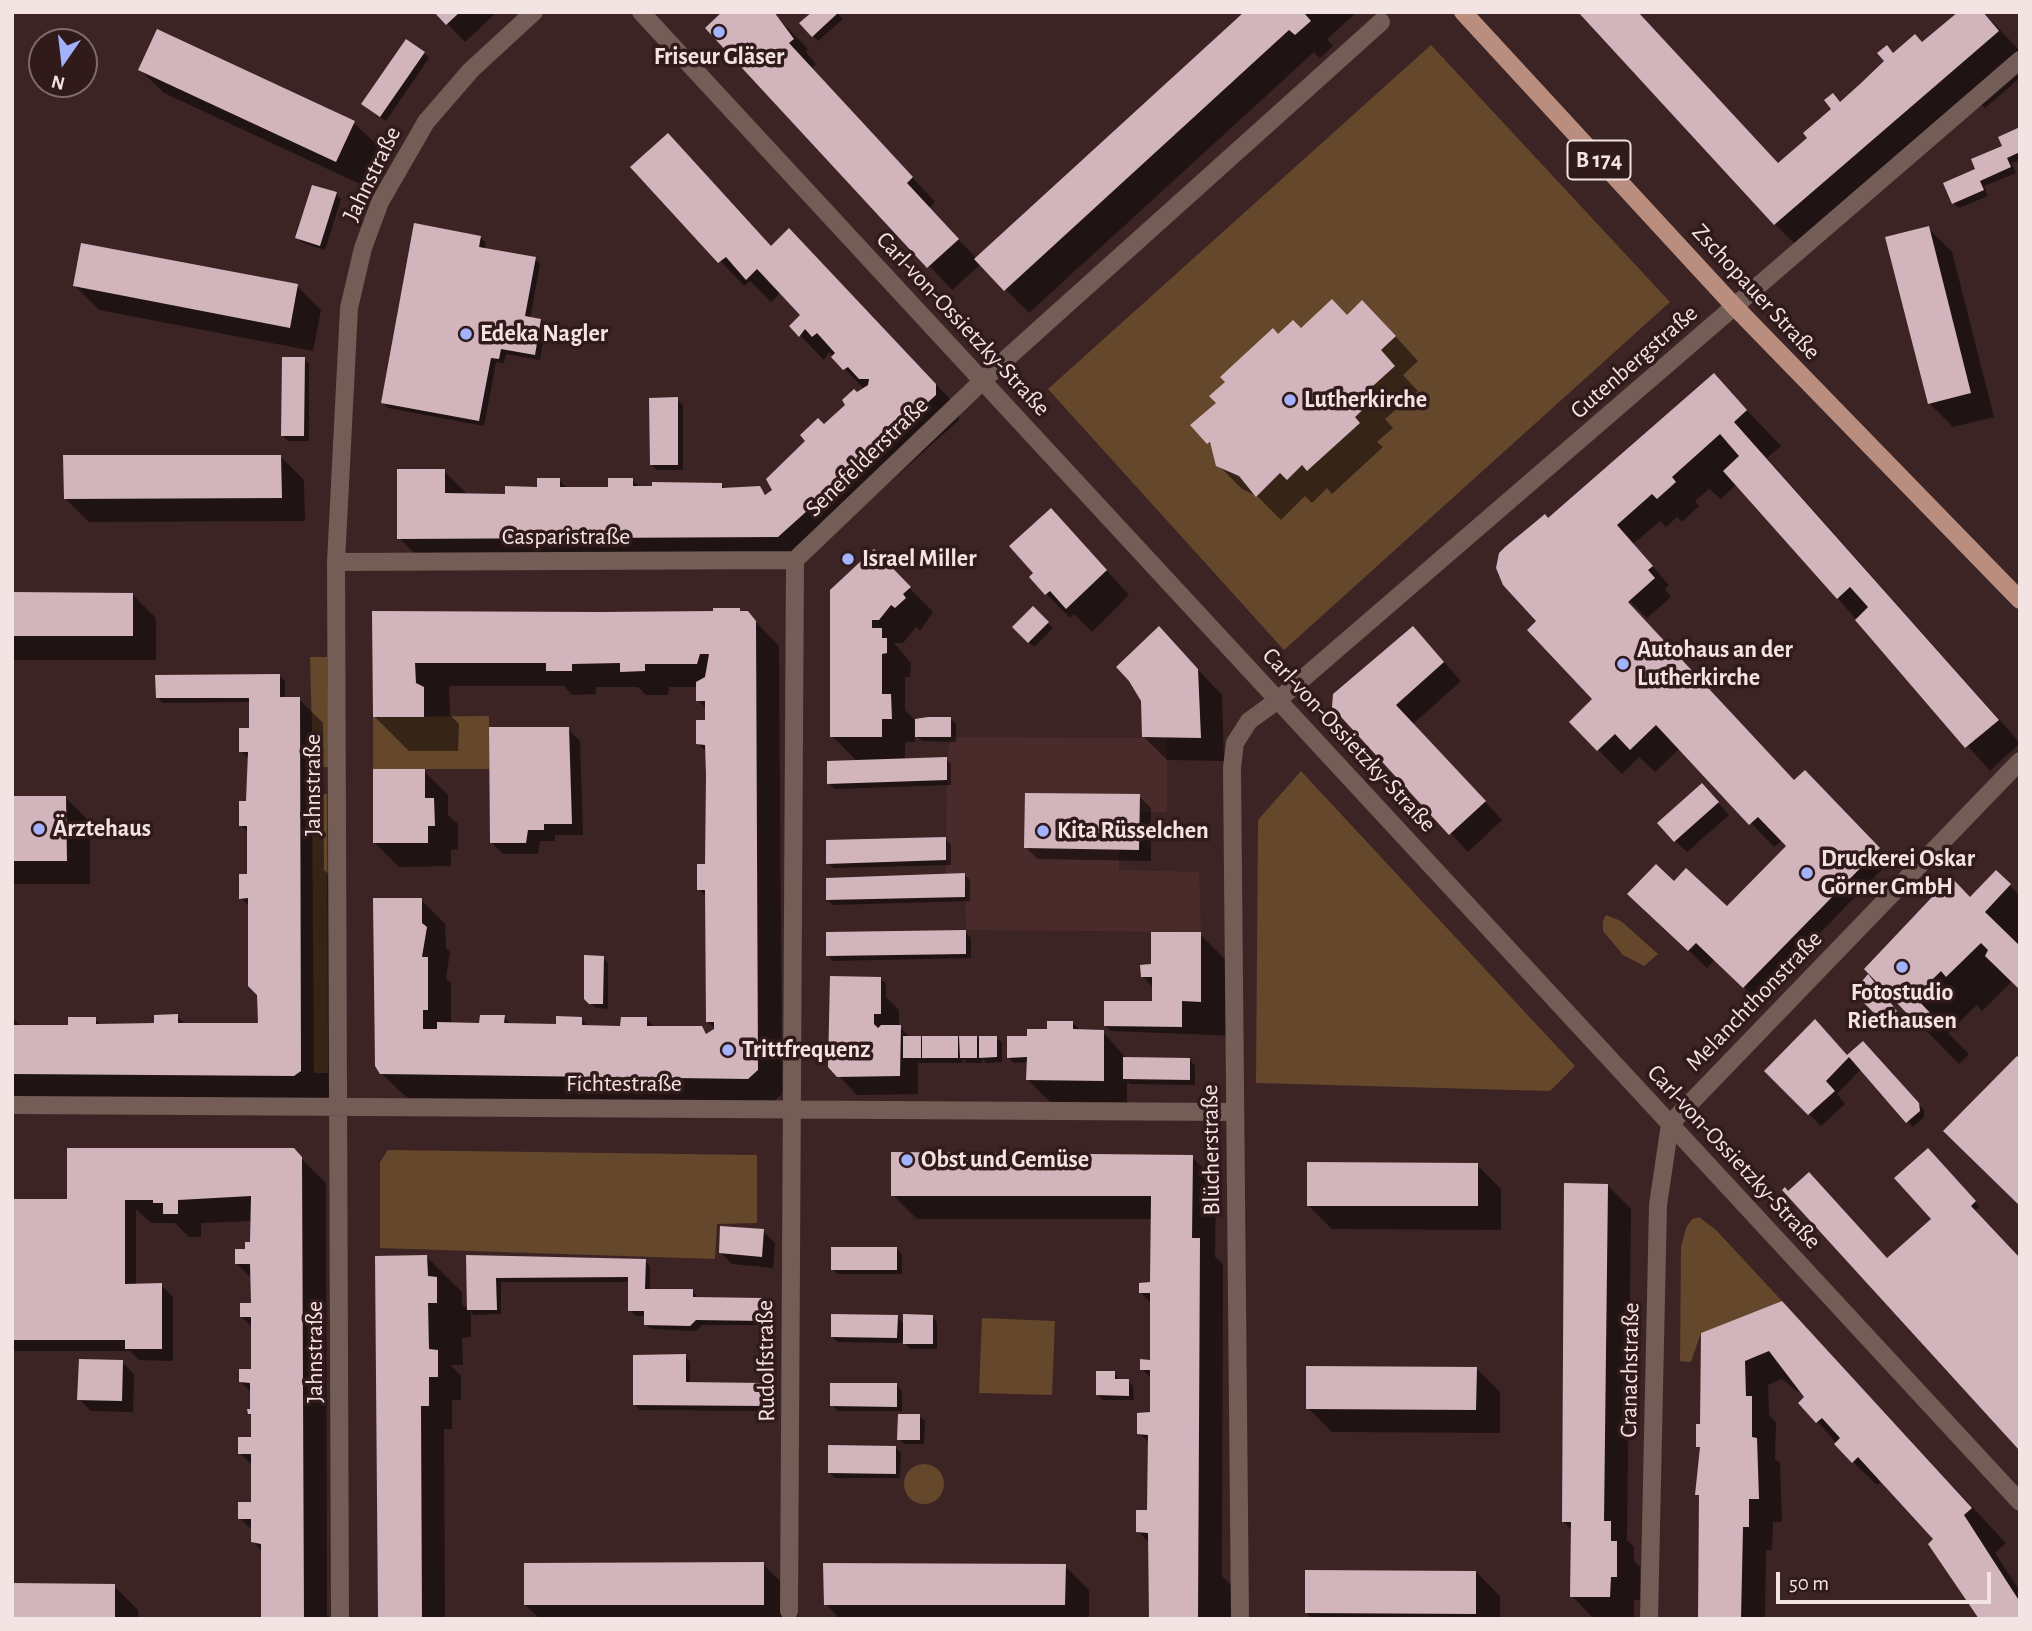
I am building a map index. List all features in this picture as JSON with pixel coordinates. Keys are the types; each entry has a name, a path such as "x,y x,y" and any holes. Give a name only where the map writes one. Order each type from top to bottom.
{"main road":[{"name":"Zschopauer Straße","path":"1463,12 1735,307 2020,600"}],"street":[{"name":"Jahnstraße","path":"340,1619 336,562 344,353 349,308 363,248 380,202 426,121 471,70 534,12"},
{"name":"Carl-von-Ossietzky-Straße","path":"641,12 2020,1502"},
{"name":"Senefelderstraße","path":"795,560 982,381 1381,22"},
{"name":"Gutenbergstraße","path":"1279,700 2020,60"},
{"name":"Casparistraße","path":"336,562 795,560"},
{"path":"790,1109 795,560"},
{"name":"Blücherstraße","path":"1240,1619 1232,768 1235,743 1249,721 1279,700"},
{"name":"Melanchthonstraße","path":"1670,1124 2020,761"},
{"name":"Fichtestraße","path":"12,1105 1235,1112"},
{"name":"Rudolfstraße","path":"789,1611 790,1109"},
{"name":"Cranachstraße","path":"1649,1619 1658,1205 1670,1124"}],"shaded area":[{"path":"1431,45 1670,302 1284,650 1048,389"},
{"path":"310,657 327,657 329,767 313,767"},
{"path":"489,716 489,769 373,769 373,717"},
{"name":"Kita Rüsselchen","path":"951,737 1167,738 1167,812 1140,812 1139,850 1119,850 1119,870 1199,872 1201,932 966,930 965,873 946,873 947,757"},
{"path":"1301,771 1575,1066 1550,1091 1256,1083 1258,820"},
{"path":"312,794 327,794 328,1073 314,1073"},
{"path":"1606,915 1621,921 1658,954 1644,966 1623,955 1603,931"},
{"path":"388,1150 757,1155 757,1223 717,1224 715,1259 380,1248 380,1162"},
{"path":"1699,1217 1716,1230 1782,1301 1701,1333 1691,1362 1680,1361 1681,1247 1686,1228 1692,1219"},
{"path":"982,1318 1055,1321 1052,1395 979,1393"},
{"path":"924,1464 938,1470 944,1484 938,1498 924,1504 910,1498 904,1484 910,1470"}],"building":[{"path":"434,12 460,12 446,25"},
{"path":"722,12 774,12 794,39 789,43 913,177 907,183 959,239 927,268 705,28"},
{"path":"812,12 839,12 812,37 799,23"},
{"path":"1244,12 1307,12 1305,14 1311,21 1295,35 1289,30 1004,291 974,259"},
{"path":"1578,12 1638,12 1778,163 1807,138 1803,133 1831,109 1824,100 1833,93 1840,102 1884,61 1877,53 1887,45 1893,53 1915,34 1922,42 1958,12 1983,12 1999,31 1774,225"},
{"path":"157,29 355,121 336,162 138,70"},
{"path":"406,39 425,52 380,117 361,104"},
{"path":"2020,127 2020,152 2007,158 2011,167 1980,181 1984,190 1952,204 1943,183 1975,169 1971,159 2002,146 1998,137"},
{"path":"668,133 771,246 789,228 936,384 936,395 778,537 397,539 397,469 445,469 445,493 505,494 505,486 537,487 537,478 560,478 560,487 608,487 608,478 633,478 633,486 652,486 652,482 722,483 722,488 760,486 765,495 772,490 766,479 805,441 800,435 818,418 824,424 845,405 842,400 854,389 857,392 868,385 869,379 859,379 848,367 843,370 831,357 835,353 817,333 812,337 805,329 799,337 789,326 800,315 757,269 746,280 726,257 718,263 630,167"},
{"path":"312,185 337,192 320,246 295,238"},
{"name":"Edeka Nagler","path":"414,223 481,236 479,247 536,257 525,316 541,319 535,355 501,349 499,359 491,358 479,421 381,403"},
{"path":"1929,226 1971,393 1928,404 1885,237"},
{"path":"81,243 298,284 290,328 73,286"},
{"name":"Lutherkirche","path":"1332,299 1347,315 1362,300 1396,336 1381,350 1395,366 1363,395 1370,403 1355,417 1360,423 1307,471 1302,465 1287,480 1280,473 1256,497 1239,476 1216,466 1210,442 1207,444 1190,425 1216,403 1209,396 1225,382 1220,377 1273,328 1278,334 1293,320 1301,328"},
{"path":"282,357 305,357 304,436 281,436"},
{"path":"1714,373 1747,410 1734,422 1999,720 1965,748 1855,620 1868,607 1850,587 1837,599 1723,471 1739,456 1720,434 1672,477 1676,482 1657,499 1652,494 1617,525 1653,566 1648,570 1655,578 1628,602 1794,780 1805,770 1880,848 1743,988 1696,943 1688,951 1627,894 1656,864 1674,881 1686,868 1727,906 1786,846 1758,817 1749,825 1656,725 1630,750 1615,734 1597,751 1569,722 1592,699 1527,630 1536,621 1503,585 1496,568 1499,553 1505,547 1545,514 1548,518"},
{"path":"678,397 678,465 650,465 649,398"},
{"path":"63,455 281,455 282,498 64,499"},
{"path":"1051,508 1107,570 1066,609 1050,591 1045,595 1029,577 1033,573 1009,546"},
{"path":"874,549 911,587 903,594 906,598 895,608 891,605 879,620 872,620 872,628 882,628 882,638 887,638 887,653 882,654 882,694 891,694 892,719 882,719 882,737 830,737 830,590"},
{"path":"12,592 133,593 133,636 12,636"},
{"path":"1033,606 1049,622 1028,643 1012,627"},
{"path":"713,608 740,608 740,611 748,611 756,621 758,1070 748,1079 380,1074 375,1066 373,898 422,898 422,923 427,927 422,957 428,957 428,1010 423,1010 423,1029 437,1029 437,1022 479,1023 480,1015 505,1015 504,1023 556,1024 556,1016 582,1017 582,1025 620,1026 621,1017 647,1017 647,1026 702,1026 706,1034 714,1029 714,1022 706,1022 705,890 697,890 697,864 705,864 706,775 705,745 696,744 696,720 705,720 705,701 696,701 696,682 705,677 709,654 700,654 697,664 645,664 645,671 620,672 620,663 572,664 572,671 546,671 546,663 415,663 416,683 424,687 424,717 373,717 372,611 601,612 713,611"},
{"path":"1159,626 1198,669 1201,738 1142,737 1141,701 1129,681 1116,667"},
{"path":"1413,626 1444,662 1396,705 1486,801 1449,835 1332,707 1333,694"},
{"path":"280,674 280,697 300,697 301,1071 294,1076 12,1074 12,1025 68,1025 68,1017 96,1017 96,1024 154,1023 154,1015 178,1014 178,1023 258,1023 257,995 248,986 248,898 239,899 239,874 247,874 247,826 239,826 239,801 246,801 248,752 239,752 239,728 249,728 249,698 156,698 155,675"},
{"path":"951,717 951,737 915,737 915,719"},
{"path":"489,727 569,727 572,824 544,824 544,830 528,830 526,843 490,843"},
{"path":"947,757 947,780 827,784 827,761"},
{"path":"373,769 425,769 425,798 434,798 435,826 428,826 428,843 373,843"},
{"path":"1702,783 1719,802 1674,842 1657,823"},
{"path":"1025,793 1140,794 1139,850 1024,848"},
{"name":"Ärztehaus","path":"12,796 66,796 67,861 12,861"},
{"path":"946,837 946,860 826,864 826,840"},
{"path":"1996,870 2011,884 1985,912 2020,946 2020,990 1985,956 1988,950 1981,943 1946,977 1941,971 1915,997 1935,1018 1923,1030 1864,969 1951,877 1970,897"},
{"path":"965,873 965,897 826,900 826,878"},
{"path":"966,930 966,954 826,956 826,932"},
{"path":"1151,932 1201,932 1201,1002 1182,1001 1182,1027 1104,1026 1104,1001 1152,1001 1152,977 1141,977 1140,965 1151,964"},
{"path":"584,955 604,956 603,1004 589,1004 584,999"},
{"path":"1868,974 1897,1011 1885,1024 1853,992"},
{"path":"830,976 881,977 881,1014 874,1014 874,1024 878,1028 881,1025 901,1025 900,1076 837,1077 828,1067"},
{"path":"1815,1019 1847,1055 1863,1041 1919,1103 1920,1111 1906,1123 1849,1057 1826,1081 1835,1091 1808,1115 1764,1071"},
{"path":"1047,1021 1073,1021 1073,1029 1104,1030 1104,1081 1026,1080 1027,1057 1007,1058 1007,1036 1027,1036 1027,1029 1047,1029"},
{"path":"903,1036 921,1036 921,1058 903,1058"},
{"path":"922,1036 958,1036 958,1058 922,1058"},
{"path":"959,1036 977,1036 977,1058 960,1058"},
{"path":"979,1036 997,1036 997,1057 979,1058"},
{"path":"2017,1056 2020,1059 2020,1206 1943,1131"},
{"path":"1123,1057 1190,1058 1190,1080 1123,1079"},
{"path":"67,1148 294,1148 302,1157 304,1619 261,1619 261,1544 251,1542 251,1519 238,1519 238,1502 251,1502 251,1454 238,1454 238,1437 251,1437 251,1414 248,1414 247,1409 250,1409 250,1383 239,1382 239,1369 251,1369 251,1317 240,1317 240,1303 251,1303 250,1264 235,1264 235,1249 245,1249 245,1242 250,1242 251,1196 178,1200 178,1214 163,1214 163,1203 153,1203 153,1200 125,1200 125,1284 162,1283 162,1349 125,1349 125,1340 12,1340 12,1199 67,1199"},
{"path":"1928,1148 1976,1201 1971,1206 2020,1258 2020,1451 1782,1190 1785,1187 1788,1191 1809,1172 1887,1258 1931,1219 1894,1178"},
{"path":"891,1152 1193,1155 1192,1238 1200,1238 1198,1619 1149,1619 1148,1533 1136,1532 1136,1510 1147,1510 1148,1435 1137,1434 1137,1413 1150,1412 1150,1370 1140,1370 1140,1359 1150,1360 1150,1293 1139,1293 1139,1283 1150,1282 1151,1196 891,1196"},
{"path":"1307,1162 1478,1163 1478,1206 1307,1206"},
{"path":"1564,1183 1608,1184 1604,1521 1611,1521 1611,1541 1617,1541 1617,1577 1611,1577 1610,1597 1570,1597 1571,1522 1562,1522"},
{"path":"720,1226 764,1229 762,1257 719,1253"},
{"path":"831,1247 897,1247 897,1270 831,1270"},
{"path":"427,1255 428,1276 437,1277 437,1303 428,1303 429,1349 438,1350 438,1377 429,1377 429,1406 421,1406 422,1619 378,1619 375,1256"},
{"path":"466,1255 646,1259 645,1289 693,1289 693,1297 764,1298 764,1321 696,1320 690,1326 644,1325 644,1311 628,1311 628,1277 496,1278 497,1310 467,1310"},
{"path":"1782,1301 1972,1508 1964,1515 2020,1602 2020,1619 1979,1619 1928,1544 1933,1539 1858,1457 1852,1463 1834,1444 1840,1438 1822,1418 1816,1423 1798,1403 1804,1397 1769,1351 1745,1361 1746,1396 1752,1396 1752,1437 1757,1438 1759,1499 1749,1499 1749,1527 1743,1527 1741,1619 1698,1619 1699,1495 1695,1495 1700,1447 1696,1447 1696,1424 1700,1424 1701,1333"},
{"path":"831,1314 898,1315 897,1338 831,1337"},
{"path":"903,1314 933,1315 933,1344 903,1344"},
{"path":"686,1354 686,1382 763,1383 763,1406 633,1405 633,1355"},
{"path":"79,1359 123,1360 122,1401 77,1400"},
{"path":"1306,1366 1477,1367 1476,1410 1306,1409"},
{"path":"1096,1371 1115,1371 1115,1379 1129,1379 1129,1396 1096,1395"},
{"path":"830,1383 897,1383 897,1407 830,1406"},
{"path":"898,1414 920,1414 920,1440 897,1440"},
{"path":"828,1445 896,1446 896,1474 828,1473"},
{"path":"764,1562 764,1605 524,1605 524,1563"},
{"path":"823,1563 1066,1564 1065,1605 824,1605"},
{"path":"1305,1570 1476,1571 1476,1614 1305,1613"},
{"path":"12,1583 115,1584 115,1619 12,1619"}],"place":[{"name":"Friseur Gläser","path":"719,32"},
{"name":"Edeka Nagler","path":"466,334"},
{"name":"Lutherkirche","path":"1290,400"},
{"name":"Israel Miller","path":"848,559"},
{"name":"Autohaus an der Lutherkirche","path":"1623,664"},
{"name":"Ärztehaus","path":"39,829"},
{"name":"Kita Rüsselchen","path":"1043,831"},
{"name":"Druckerei Oskar Görner GmbH","path":"1807,873"},
{"name":"Fotostudio Riethausen","path":"1902,967"},
{"name":"Trittfrequenz","path":"728,1050"},
{"name":"Obst und Gemüse","path":"907,1160"}]}
